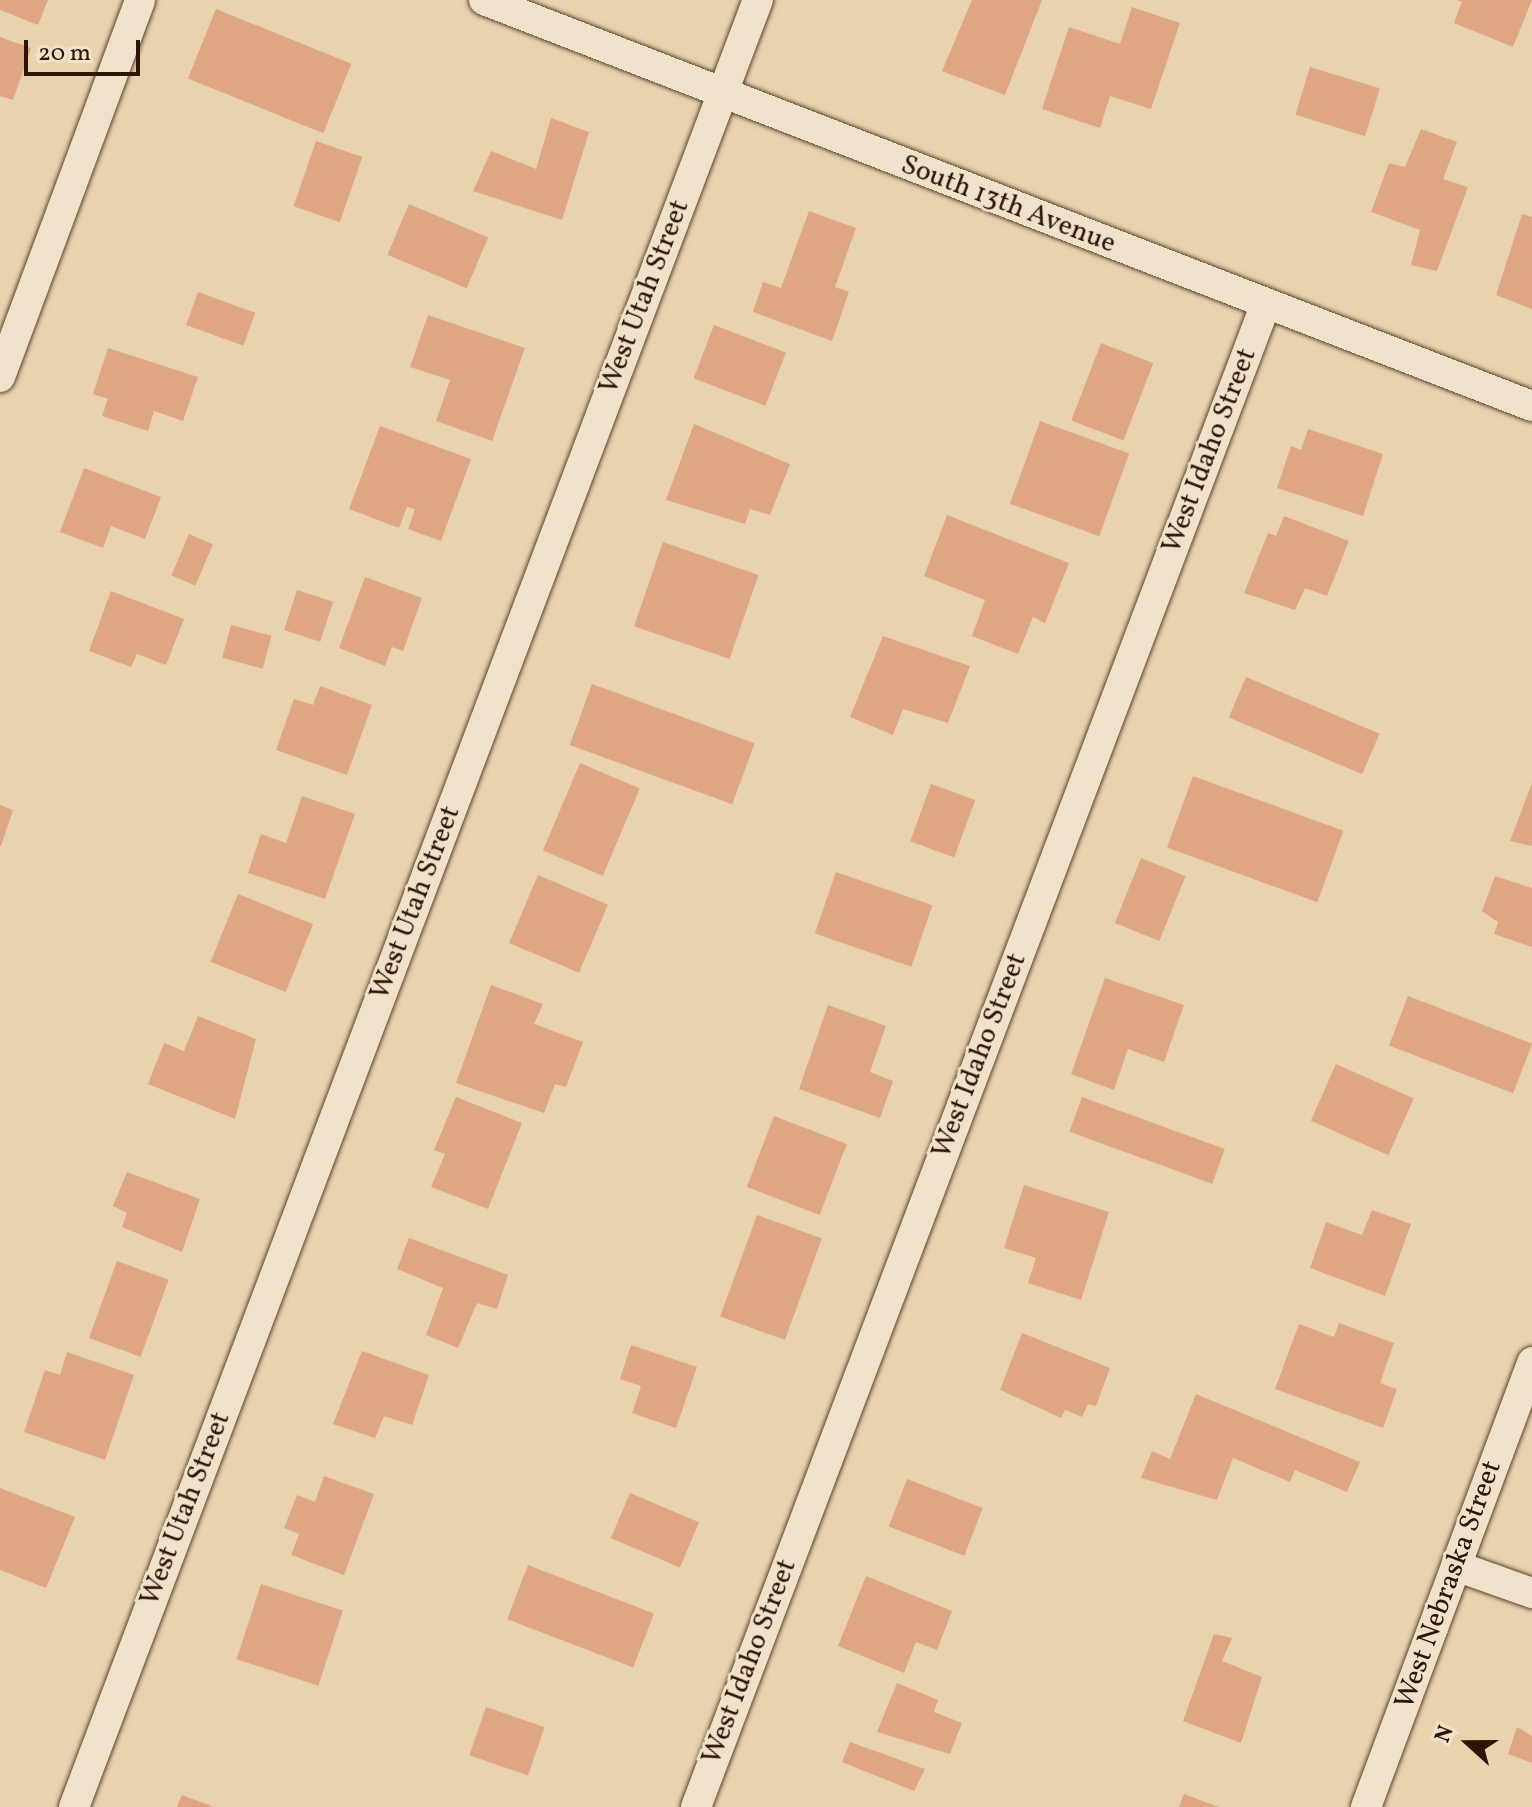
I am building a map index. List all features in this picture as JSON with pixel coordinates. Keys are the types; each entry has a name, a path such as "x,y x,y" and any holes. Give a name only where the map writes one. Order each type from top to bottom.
{"street":[{"path":"0,377 140,0"},
{"name":"South 13th Avenue","path":"484,0 1265,306 1532,406"},
{"name":"West Utah Street","path":"74,1807 758,0"},
{"name":"West Idaho Street","path":"696,1807 1265,306"},
{"name":"West Nebraska Street","path":"1366,1807 1532,1362"},
{"path":"1456,1566 1532,1593"}],"building":[{"path":"0,0 48,0 38,25 0,10"},
{"path":"972,0 1042,0 1005,95 942,71"},
{"path":"1457,0 1532,0 1513,47 1454,23 1462,2"},
{"path":"1132,7 1180,23 1151,109 1110,96 1100,128 1042,109 1069,27 1120,44"},
{"path":"216,9 351,64 323,133 188,79"},
{"path":"0,37 31,48 13,100 0,96"},
{"path":"1310,67 1380,88 1365,136 1295,115"},
{"path":"551,118 589,132 562,220 473,191 491,151 536,169"},
{"path":"1421,129 1457,142 1443,179 1468,187 1437,271 1411,265 1420,230 1371,212 1389,163 1405,167"},
{"path":"316,141 362,157 340,222 294,206"},
{"path":"409,204 488,238 467,288 388,255"},
{"path":"809,211 856,228 835,287 849,292 832,341 753,312 763,282 781,288"},
{"path":"1522,214 1532,217 1532,309 1496,295"},
{"path":"198,292 255,313 243,346 186,325"},
{"path":"428,315 525,348 492,441 436,421 450,380 410,367"},
{"path":"714,325 786,353 765,406 694,378"},
{"path":"1101,343 1153,363 1124,441 1071,420"},
{"path":"108,348 198,377 183,421 154,411 148,431 102,416 108,399 93,394"},
{"path":"1040,421 1129,453 1099,536 1010,504"},
{"path":"694,424 790,464 770,515 750,509 745,524 666,500"},
{"path":"380,426 471,459 441,541 408,529 415,509 407,507 399,528 349,509"},
{"path":"1308,429 1383,454 1363,516 1277,488 1291,446 1301,450"},
{"path":"84,468 161,497 145,539 111,526 103,548 60,532"},
{"path":"947,515 1069,563 1045,623 1033,617 1018,654 972,636 985,600 924,576"},
{"path":"1284,516 1349,541 1327,596 1305,588 1295,610 1244,593 1268,533 1276,536"},
{"path":"189,534 213,544 195,586 171,575"},
{"path":"663,542 758,575 730,659 634,626"},
{"path":"365,577 422,598 403,651 392,647 385,666 339,648"},
{"path":"297,590 333,602 320,642 284,630"},
{"path":"111,591 184,619 166,665 137,654 131,667 89,651"},
{"path":"231,625 272,636 263,669 222,658"},
{"path":"883,636 970,666 948,723 903,709 893,735 850,717"},
{"path":"1246,677 1379,734 1362,774 1229,718"},
{"path":"592,684 755,743 732,804 570,745"},
{"path":"320,686 372,705 347,775 276,750 294,699 313,705"},
{"path":"580,763 640,788 603,876 543,850"},
{"path":"1193,776 1343,831 1317,902 1167,847"},
{"path":"1532,783 1532,846 1510,841"},
{"path":"931,784 975,800 954,857 910,841"},
{"path":"302,796 355,814 325,899 248,873 261,834 286,843"},
{"path":"0,805 13,810 1,846 0,846"},
{"path":"1141,858 1186,876 1159,941 1115,923"},
{"path":"836,872 932,905 911,967 815,933"},
{"path":"538,875 608,905 579,973 509,943"},
{"path":"1495,876 1532,888 1532,947 1494,934 1498,922 1482,911"},
{"path":"238,894 313,924 286,992 211,962"},
{"path":"1105,978 1184,1005 1164,1062 1128,1049 1114,1090 1071,1074"},
{"path":"491,985 543,1004 534,1024 583,1042 566,1087 555,1084 544,1113 456,1083"},
{"path":"1408,996 1532,1044 1513,1093 1389,1045"},
{"path":"828,1005 886,1026 870,1072 893,1081 880,1118 799,1089"},
{"path":"198,1016 256,1039 235,1119 148,1084 164,1043 184,1051"},
{"path":"1336,1064 1414,1099 1388,1155 1311,1121"},
{"path":"456,1097 522,1123 488,1209 431,1187 445,1154 434,1150"},
{"path":"1082,1097 1225,1149 1212,1184 1069,1132"},
{"path":"774,1116 847,1144 820,1215 747,1187"},
{"path":"127,1172 200,1199 182,1252 122,1227 127,1213 113,1206"},
{"path":"1024,1185 1109,1212 1081,1300 1028,1283 1036,1258 1004,1248"},
{"path":"1372,1210 1411,1224 1385,1296 1310,1268 1326,1222 1362,1235"},
{"path":"757,1215 822,1239 785,1340 720,1316"},
{"path":"409,1238 508,1275 497,1309 477,1303 458,1348 426,1335 443,1288 397,1269"},
{"path":"117,1261 169,1280 141,1357 89,1338"},
{"path":"1339,1323 1394,1343 1380,1383 1397,1389 1383,1428 1275,1389 1299,1324 1334,1337"},
{"path":"1022,1333 1110,1368 1096,1406 1088,1404 1082,1417 1065,1410 1061,1418 1000,1390"},
{"path":"631,1345 697,1367 676,1428 632,1413 641,1386 620,1379"},
{"path":"362,1351 429,1375 412,1425 384,1416 375,1438 333,1424"},
{"path":"67,1352 134,1375 105,1460 24,1432 45,1370 60,1375"},
{"path":"1196,1394 1360,1462 1347,1492 1295,1470 1290,1482 1233,1458 1217,1500 1141,1478 1152,1451 1170,1459"},
{"path":"324,1476 374,1494 344,1575 291,1555 299,1534 284,1528 297,1495 315,1502"},
{"path":"907,1479 983,1508 964,1556 889,1527"},
{"path":"0,1488 75,1517 46,1588 0,1570"},
{"path":"630,1493 699,1522 680,1567 611,1538"},
{"path":"528,1565 654,1613 633,1668 507,1619"},
{"path":"866,1576 952,1611 937,1650 916,1642 904,1673 838,1646"},
{"path":"261,1584 343,1611 318,1686 237,1659"},
{"path":"1214,1634 1232,1638 1222,1661 1262,1677 1241,1743 1183,1721"},
{"path":"897,1683 938,1700 934,1712 962,1723 950,1754 877,1732"},
{"path":"486,1707 545,1727 528,1775 469,1755"},
{"path":"1517,1727 1532,1736 1532,1763 1508,1754"},
{"path":"850,1742 925,1769 914,1791 842,1762"},
{"path":"1184,1794 1219,1807 1179,1807"},
{"path":"182,1795 214,1807 177,1807"}]}
